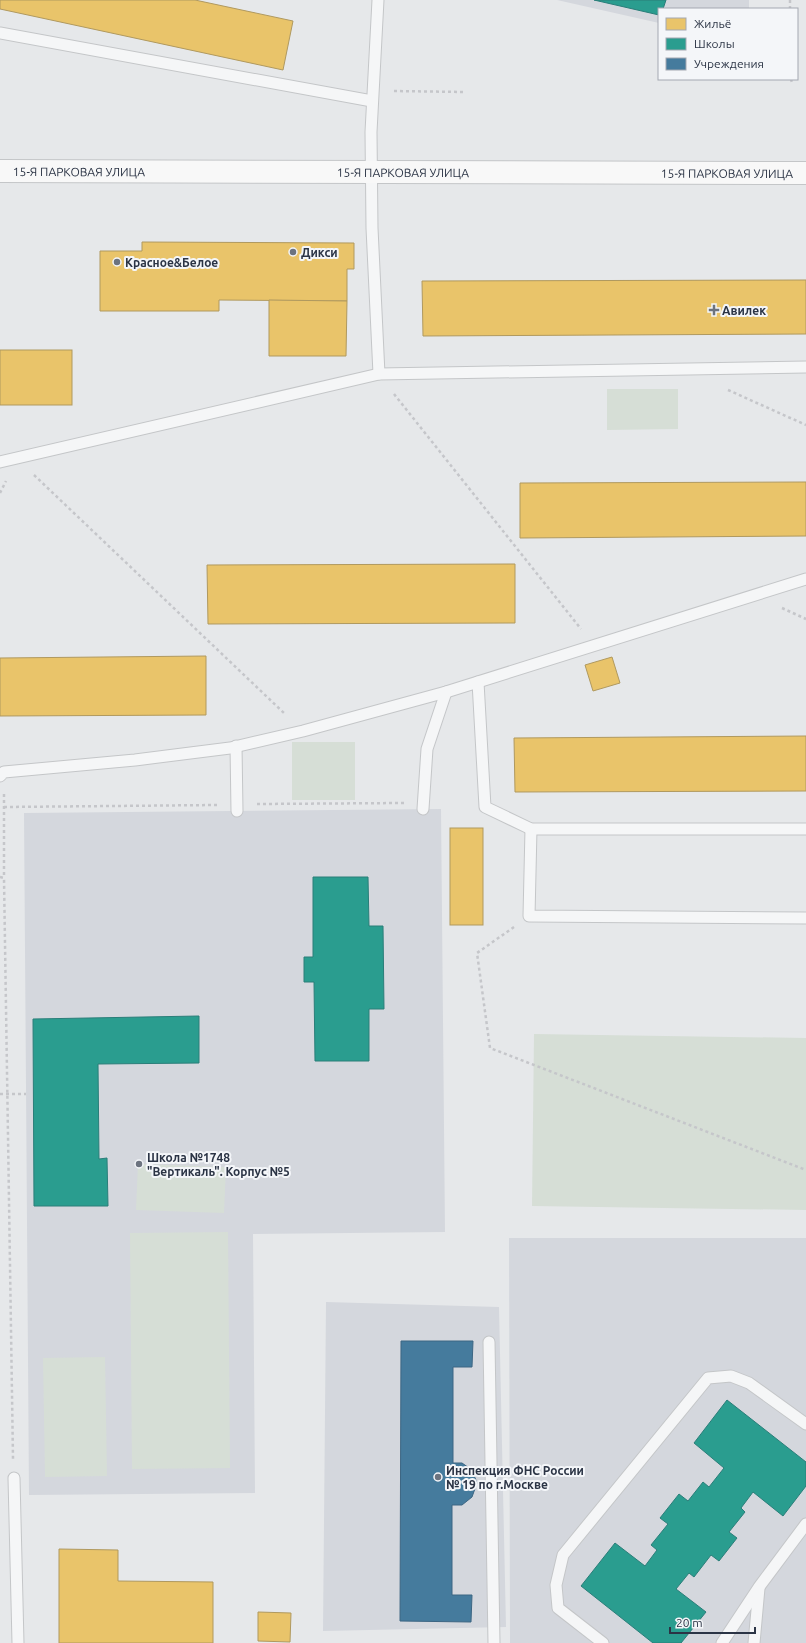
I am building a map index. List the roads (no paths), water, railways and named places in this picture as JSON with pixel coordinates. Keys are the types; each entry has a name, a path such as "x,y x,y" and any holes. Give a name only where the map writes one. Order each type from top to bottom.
{"street":[{"name":"15-Я ПАРКОВАЯ УЛИЦА","path":"0,171 806,173"}],"lane":[{"path":"378,0 371,132 372,228 379,374"},
{"path":"0,33 373,96"},
{"path":"0,462 379,374 806,367"},
{"path":"2,774 236,746 303,731 446,692 806,579"},
{"path":"478,682 485,806 531,829 806,829"},
{"path":"423,809 427,749 446,692"},
{"path":"236,746 237,808"},
{"path":"531,829 529,916 806,918"},
{"path":"489,1342 494,1643"},
{"path":"603,1643 558,1608 556,1585 563,1555 708,1378 731,1376 749,1383 806,1424"},
{"path":"14,1478 18,1643"},
{"path":"722,1643 759,1587 806,1524"},
{"path":"754,1643 759,1587"}],"place":[{"name":"Дикси","path":"293,252"},
{"name":"Красное&Белое","path":"117,262"},
{"name":"Авилек","path":"714,310"},
{"name":"Школа №1748 \"Вертикаль\". Корпус №5","path":"139,1164"},
{"name":"Инспекция ФНС России № 19 по г.Москве","path":"438,1477"}]}
